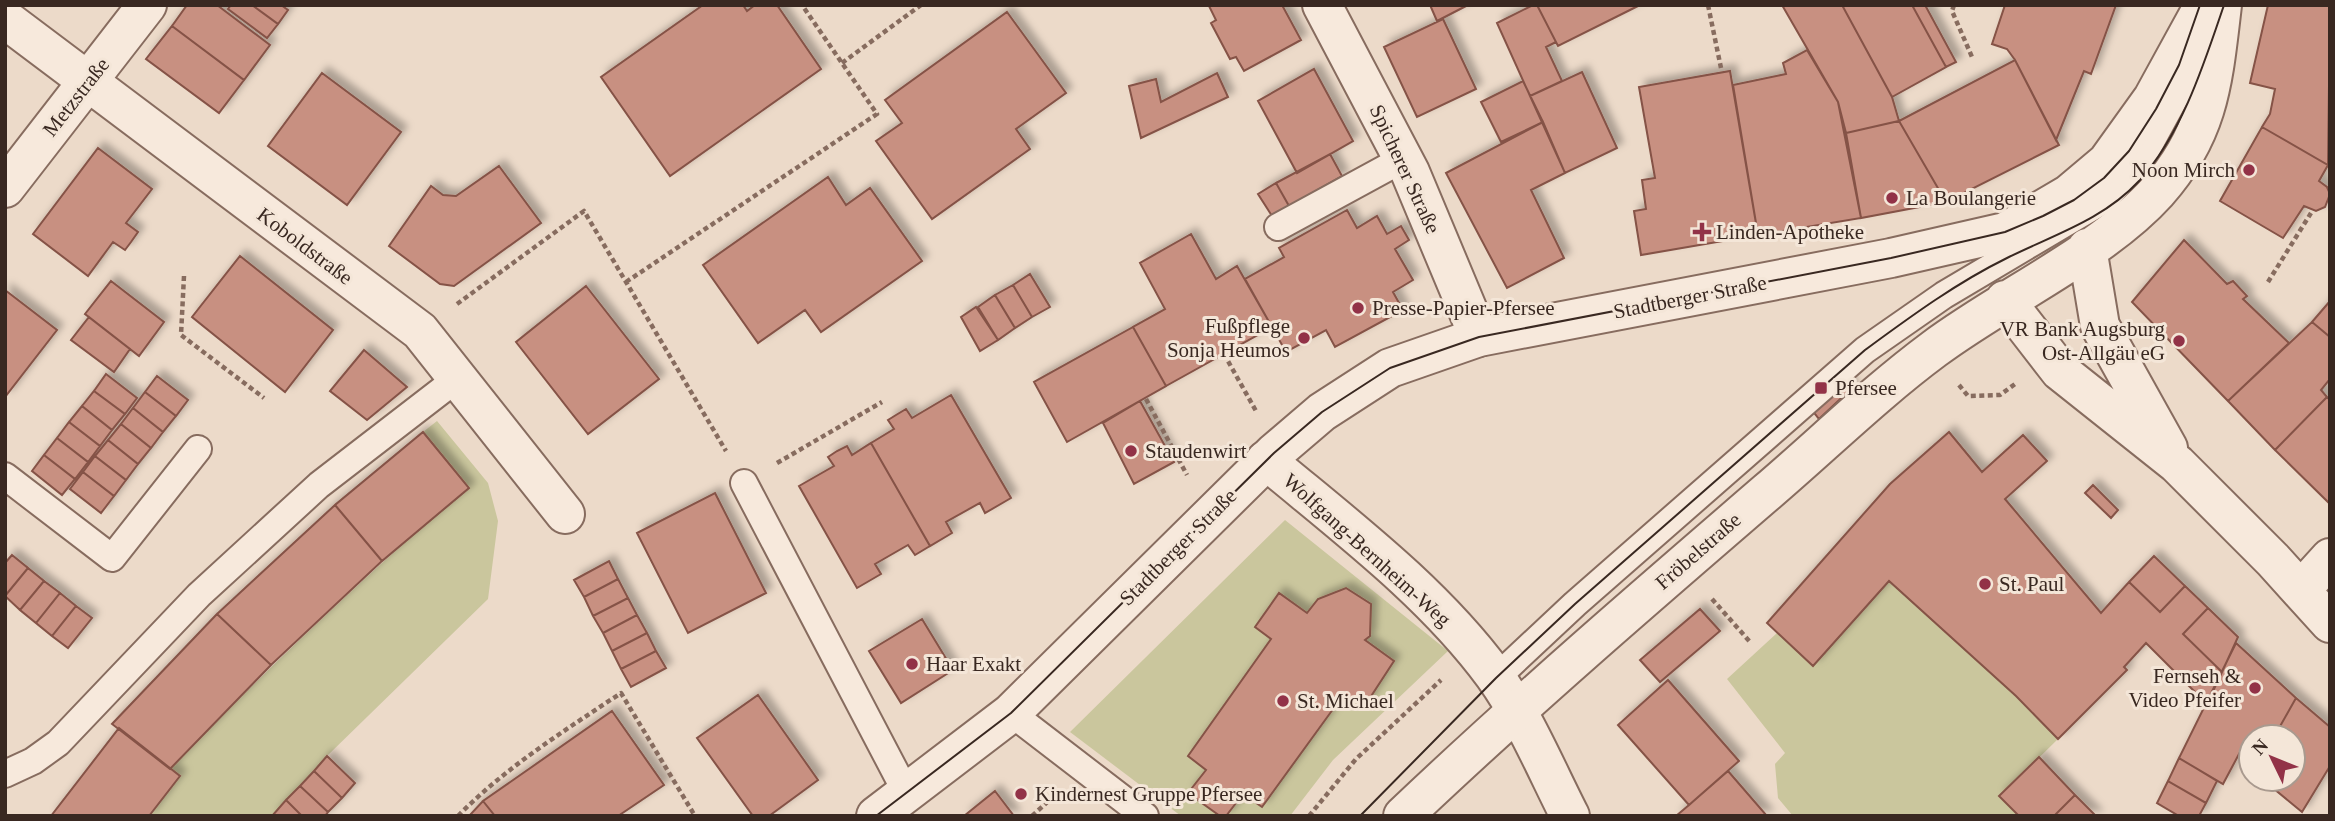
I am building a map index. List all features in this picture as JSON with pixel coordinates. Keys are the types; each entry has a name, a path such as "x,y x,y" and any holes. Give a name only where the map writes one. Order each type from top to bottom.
{"street":[{"name":"Metzstraße","path":"5,188 147,5"},
{"name":"Spicherer Straße","path":"1322,5 1403,159 1479,337"},
{"name":"Stadtberger Straße","path":"876,816 1011,713 1266,460 1322,412 1390,368 1479,337 1891,258 2005,245 2107,162 2153,98 2204,5"},
{"name":"Fröbelstraße","path":"1403,816 1516,709 1932,350 2005,300 2089,230 2122,224 2158,191 2180,162 2202,123 2212,84 2222,5"},
{"name":"Koboldstraße","path":"5,19 419,331 459,377 565,514"},
{"path":"2089,230 2100,326 2177,464"},
{"path":"2005,300 2060,372 2177,464 2330,623"},
{"name":"Wolfgang-Bernheim-Weg","path":"1266,460 1408,582 1486,664 1516,709 1570,816"},
{"path":"2301,590 2330,558"}],"lane":[{"path":"1486,664 1575,604 1865,350 2005,245 2089,230 2141,160 2190,69 2212,5"},
{"path":"1278,227 1403,159"},
{"path":"2005,245 2005,300"},
{"path":"5,774 33,761 58,743 199,595 319,485 459,377"},
{"path":"5,475 112,558 198,449"},
{"path":"744,483 907,794"},
{"path":"1011,713 1145,816"}],"path":[{"path":"626,282 877,114 802,5"},
{"path":"842,63 922,5"},
{"path":"1708,5 1721,68"},
{"path":"1954,5 1952,11 1972,57"},
{"path":"419,331 584,211 744,483 882,402"},
{"path":"2268,282 2311,213"},
{"path":"184,276 181,335 264,398"},
{"path":"1224,354 1257,415"},
{"path":"1146,399 1191,481"},
{"path":"1681,566 1751,643"},
{"path":"1309,816 1356,759 1486,664"},
{"path":"458,816 478,796 537,749 621,693 695,816"},
{"path":"1032,816 1059,790"}],"shaded area":[{"path":"437,421 488,483 498,521 488,599 327,756 272,816 149,816 180,777 170,769 316,624 468,487 423,432"},
{"path":"1285,520 1448,651 1333,760 1290,816 1181,816 1070,732"},
{"path":"1889,581 2016,696 2058,739 2000,796 2019,816 1793,816 1778,798 1775,764 1785,753 1727,679 1777,633 1814,665"}],"building":[{"path":"187,5 217,5 270,45 244,80 172,26"},
{"path":"231,5 252,5 278,24 267,38 228,9"},
{"path":"252,5 281,5 288,10 278,24"},
{"path":"703,5 743,5 747,11 755,5 777,5 821,69 670,176 601,77"},
{"path":"1282,5 1301,40 1244,71 1236,57 1230,59 1211,23 1216,20 1209,6"},
{"path":"1430,5 1468,5 1437,21"},
{"path":"1537,5 1556,42 1546,47 1562,81 1530,96 1497,23"},
{"path":"1537,5 1640,5 1558,46"},
{"path":"1782,5 1842,5 1892,97 1899,121 1846,133 1838,102"},
{"path":"1842,5 1912,5 1946,67 1892,97"},
{"path":"1912,5 1925,5 1956,62 1946,67"},
{"path":"2005,5 2116,5 2091,74 2084,71 2056,140 2015,60 2007,49 1992,44"},
{"path":"2268,5 2330,5 2328,165 2262,127 2270,114 2275,89 2250,83"},
{"path":"1007,12 1066,93 1016,129 1030,149 932,219 876,141 902,123 885,100"},
{"path":"1443,19 1476,89 1417,117 1384,47"},
{"path":"172,26 244,80 219,113 146,59"},
{"path":"1807,50 1838,102 1861,218 1758,235 1733,85 1786,74 1783,63"},
{"path":"2015,60 2059,145 1946,202 1899,121"},
{"path":"1314,69 1353,141 1297,173 1258,101"},
{"path":"1730,71 1758,235 1641,255 1634,211 1646,209 1642,180 1655,178 1639,87"},
{"path":"1582,72 1617,148 1565,173 1530,96"},
{"path":"322,73 401,132 347,205 268,146"},
{"path":"1217,73 1228,97 1141,138 1129,86 1156,79 1161,102"},
{"path":"1523,81 1543,122 1501,142 1481,102"},
{"path":"1899,121 1946,202 1861,218 1846,133"},
{"path":"1543,122 1565,173 1531,190 1564,258 1507,288 1446,173"},
{"path":"2262,127 2328,165 2319,181 2327,187 2330,194 2325,207 2316,211 2304,206 2283,238 2220,201"},
{"path":"98,148 152,189 126,223 138,232 131,242 125,250 113,242 88,276 33,234"},
{"path":"1330,154 1342,176 1289,206 1276,183"},
{"path":"499,166 541,223 454,286 440,284 389,246 431,186 443,195 456,196"},
{"path":"828,177 846,205 870,188 922,261 821,332 805,310 758,343 703,265"},
{"path":"1276,183 1289,206 1272,216 1258,194"},
{"path":"1347,210 1357,228 1377,216 1387,234 1401,226 1409,240 1395,249 1413,280 1393,292 1403,310 1335,347 1326,330 1286,352 1245,279 1284,257 1279,248"},
{"path":"1191,234 1216,279 1237,266 1272,327 1166,386 1133,327 1165,309 1140,263"},
{"path":"2184,240 2227,284 2233,281 2247,296 2243,299 2289,343 2228,401 2132,302"},
{"path":"240,256 333,330 285,392 192,317"},
{"path":"1030,274 1050,307 1032,317 1013,285"},
{"path":"111,281 164,322 139,356 85,314"},
{"path":"1013,285 1032,317 1015,328 995,295"},
{"path":"586,286 659,379 588,434 516,342"},
{"path":"5,290 57,330 5,397"},
{"path":"995,295 1015,328 998,340 978,307"},
{"path":"2330,301 2330,337 2312,322"},
{"path":"976,307 998,340 980,351 961,317"},
{"path":"89,317 130,349 114,372 71,340"},
{"path":"2312,322 2330,337 2330,379 2321,390 2327,397 2275,450 2228,401"},
{"path":"1133,327 1166,386 1067,442 1034,382"},
{"path":"364,350 407,387 367,420 330,391"},
{"path":"106,374 137,398 125,414 94,391"},
{"path":"157,376 188,400 176,416 145,392"},
{"path":"1845,380 1852,388 1819,419 1812,410"},
{"path":"94,391 125,414 112,430 82,406"},
{"path":"145,392 176,416 163,432 133,408"},
{"path":"951,395 1011,498 985,513 980,503 946,522 952,533 930,546 871,443 894,429 888,420 906,409 912,418"},
{"path":"2327,397 2330,400 2330,504 2275,450"},
{"path":"1140,401 1174,462 1134,484 1103,423"},
{"path":"82,406 112,430 100,446 69,422"},
{"path":"133,408 163,432 151,448 121,424"},
{"path":"69,422 100,446 88,462 57,438"},
{"path":"121,424 151,448 138,464 108,440"},
{"path":"423,432 469,488 382,561 335,505"},
{"name":"St. Paul","path":"1949,432 1982,472 2023,435 2047,461 2005,499 2101,613 2129,582 2160,612 2185,586 2208,608 2183,634 2222,672 2207,704 2146,643 2124,667 2127,670 2058,739 2016,696 1889,581 1813,666 1767,623 1890,484"},
{"path":"57,438 88,462 75,479 44,455"},
{"path":"108,440 138,464 126,480 95,456"},
{"path":"871,443 930,546 915,555 908,545 875,564 881,574 857,588 799,486 834,466 828,457 837,451 847,446 852,455"},
{"path":"44,455 75,479 62,495 32,471"},
{"path":"95,456 126,480 114,496 83,472"},
{"path":"83,472 114,496 101,513 70,489"},
{"path":"2093,485 2118,510 2111,518 2085,493"},
{"path":"715,493 766,593 688,633 637,533"},
{"path":"335,505 382,561 271,665 217,614"},
{"path":"12,555 28,568 5,596 5,563"},
{"path":"2154,556 2185,586 2160,612 2129,582"},
{"path":"609,561 618,579 584,597 574,580"},
{"path":"28,568 44,581 20,610 5,596"},
{"path":"618,579 628,598 593,616 584,597"},
{"path":"44,581 60,593 36,623 20,610"},
{"name":"St. Michael","path":"1346,588 1371,604 1370,636 1365,640 1394,661 1364,707 1344,694 1262,807 1243,794 1226,816 1220,816 1188,793 1206,770 1188,756 1271,639 1255,627 1279,593 1307,613 1318,599"},
{"path":"60,593 76,606 52,636 36,623"},
{"path":"628,598 637,615 603,633 593,616"},
{"path":"76,606 92,618 68,648 52,636"},
{"path":"2208,608 2238,637 2222,672 2183,634"},
{"path":"1700,609 1720,631 1660,682 1640,660"},
{"path":"217,614 271,665 170,769 112,724"},
{"path":"637,615 647,633 612,651 603,633"},
{"path":"922,619 953,670 901,703 869,651"},
{"path":"647,633 656,651 621,669 612,651"},
{"path":"2236,643 2296,698 2282,723 2237,723 2237,758 2223,784 2179,758"},
{"path":"656,651 666,668 631,687 621,669"},
{"path":"1668,680 1739,761 1689,805 1618,725"},
{"path":"758,695 818,780 769,816 753,816 697,738"},
{"path":"2296,698 2330,727 2330,766 2302,812 2279,793 2307,793 2307,723 2282,723"},
{"path":"612,711 664,785 618,816 495,816 483,801"},
{"path":"119,728 180,776 149,816 51,816"},
{"path":"327,756 355,783 342,798 314,771"},
{"path":"2039,757 2075,795 2054,816 2019,816 1999,796"},
{"path":"2179,758 2217,781 2206,803 2168,781"},
{"path":"314,771 342,798 328,812 300,786"},
{"path":"1728,771 1767,816 1676,816 1689,805"},
{"path":"2168,781 2206,803 2199,816 2179,816 2157,803"},
{"path":"300,786 328,812 325,816 302,816 286,800"},
{"path":"995,791 1014,816 964,816"},
{"path":"2075,795 2096,816 2054,816"},
{"path":"286,800 302,816 272,816"},
{"path":"483,801 495,816 469,816"}],"tram line":[{"path":"876,816 1011,713 1274,453 1322,412 1390,368 1479,337 1891,258 2005,232 2043,216 2074,200 2104,178 2129,151 2156,109 2179,65 2200,5"},
{"path":"1360,816 1496,678 1575,604 1865,350 1970,278 2094,216 2125,195 2154,162 2180,120 2200,74 2224,5"}],"place":[{"name":"Noon Mirch","path":"2249,170"},
{"name":"La Boulangerie","path":"1892,198"},
{"name":"Linden-Apotheke","path":"1702,232"},
{"name":"Presse-Papier-Pfersee","path":"1358,308"},
{"name":"Fußpflege Sonja Heumos","path":"1304,338"},
{"name":"VR Bank Augsburg Ost-Allgäu eG","path":"2179,341"},
{"name":"Pfersee","path":"1821,388"},
{"name":"Staudenwirt","path":"1131,451"},
{"name":"St. Paul","path":"1985,584"},
{"name":"Haar Exakt","path":"912,664"},
{"name":"Fernseh & Video Pfeifer","path":"2255,688"},
{"name":"St. Michael","path":"1283,701"},
{"name":"Kindernest Gruppe Pfersee","path":"1021,794"}]}
